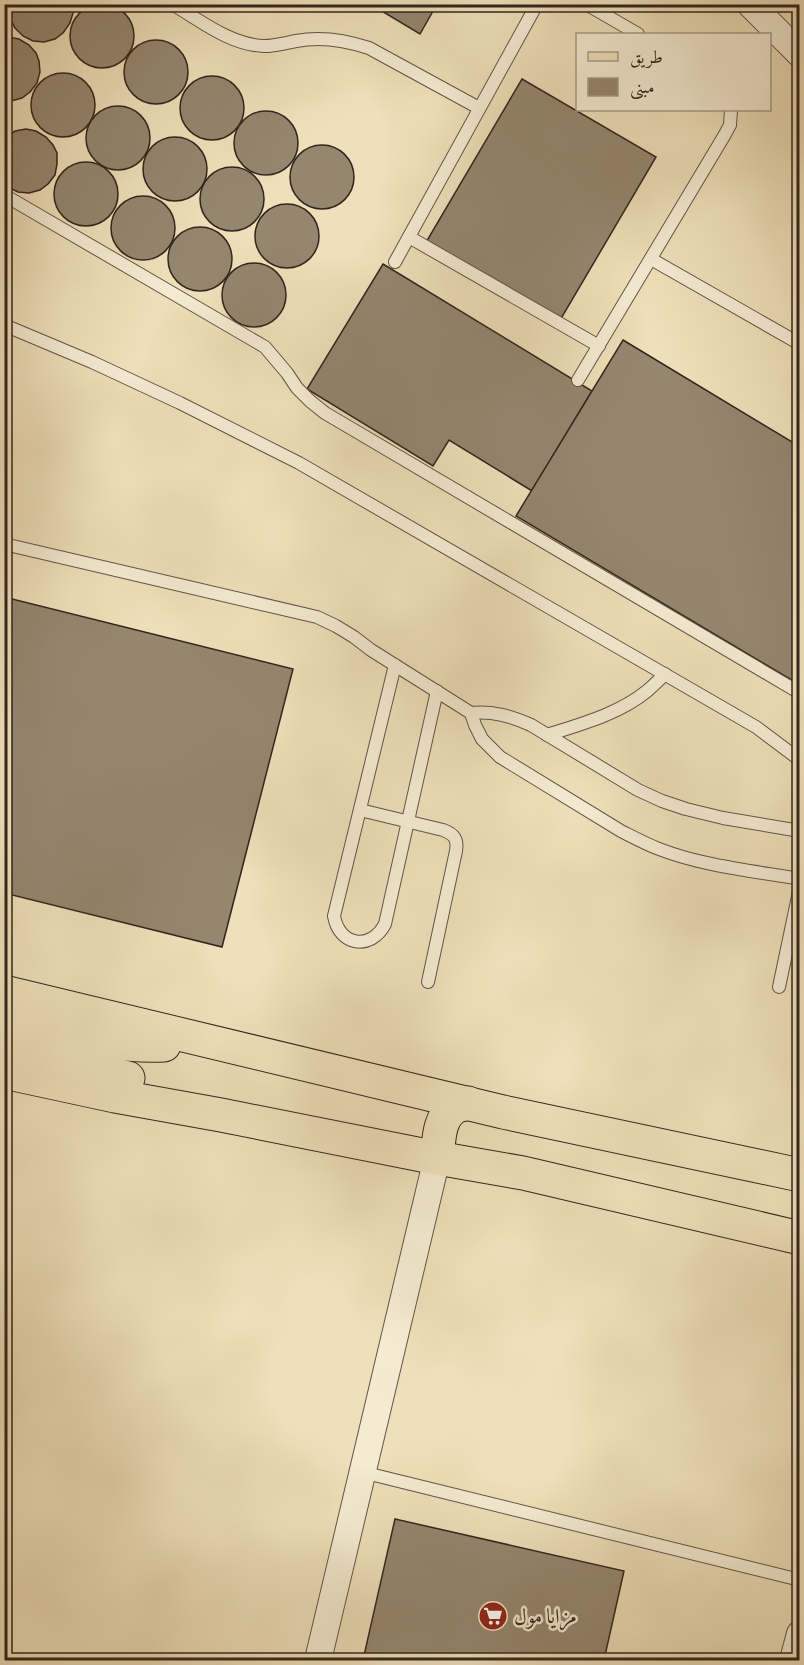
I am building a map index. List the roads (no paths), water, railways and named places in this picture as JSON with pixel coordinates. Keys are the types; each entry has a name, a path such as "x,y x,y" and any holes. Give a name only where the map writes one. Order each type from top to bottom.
{"main road":[{"path":"4,992 468,1103 800,1175"},
{"path":"4,1018 142,1046 168,1045 195,1038"},
{"path":"4,1047 114,1073 138,1081 156,1092 170,1107"},
{"path":"4,1072 170,1107 523,1173 800,1238"},
{"path":"437,1158 444,1119 454,1108 468,1103"}],"street":[{"path":"750,4 800,54"},
{"path":"318,1660 437,1158"},
{"path":"793,1660 800,1634"}],"lane":[{"path":"172,4 231,38 247,44 273,45 315,38 352,42 369,48 479,108"},
{"path":"395,262 537,4"},
{"path":"586,4 636,33"},
{"path":"578,380 724,136 730,125 731,111"},
{"path":"4,195 265,347 297,388 325,413 800,693"},
{"path":"409,237 599,346"},
{"path":"651,259 800,344"},
{"path":"4,325 92,362 180,403 299,463 756,727 800,760"},
{"path":"4,544 317,617 354,637 471,713 486,712 510,716 531,725 638,790 662,801 723,818 800,831"},
{"path":"395,665 334,916 340,932 347,938 356,941 370,939 385,924 437,691"},
{"path":"547,735 622,708 647,691 665,674"},
{"path":"471,713 483,740 500,757 621,831 660,849 682,856 800,879"},
{"path":"360,810 450,832 455,838 457,844 428,981"},
{"path":"779,987 800,887"},
{"path":"362,1472 800,1580"}],"place":[{"name":"مزايا مول","path":"493,1616"}]}
